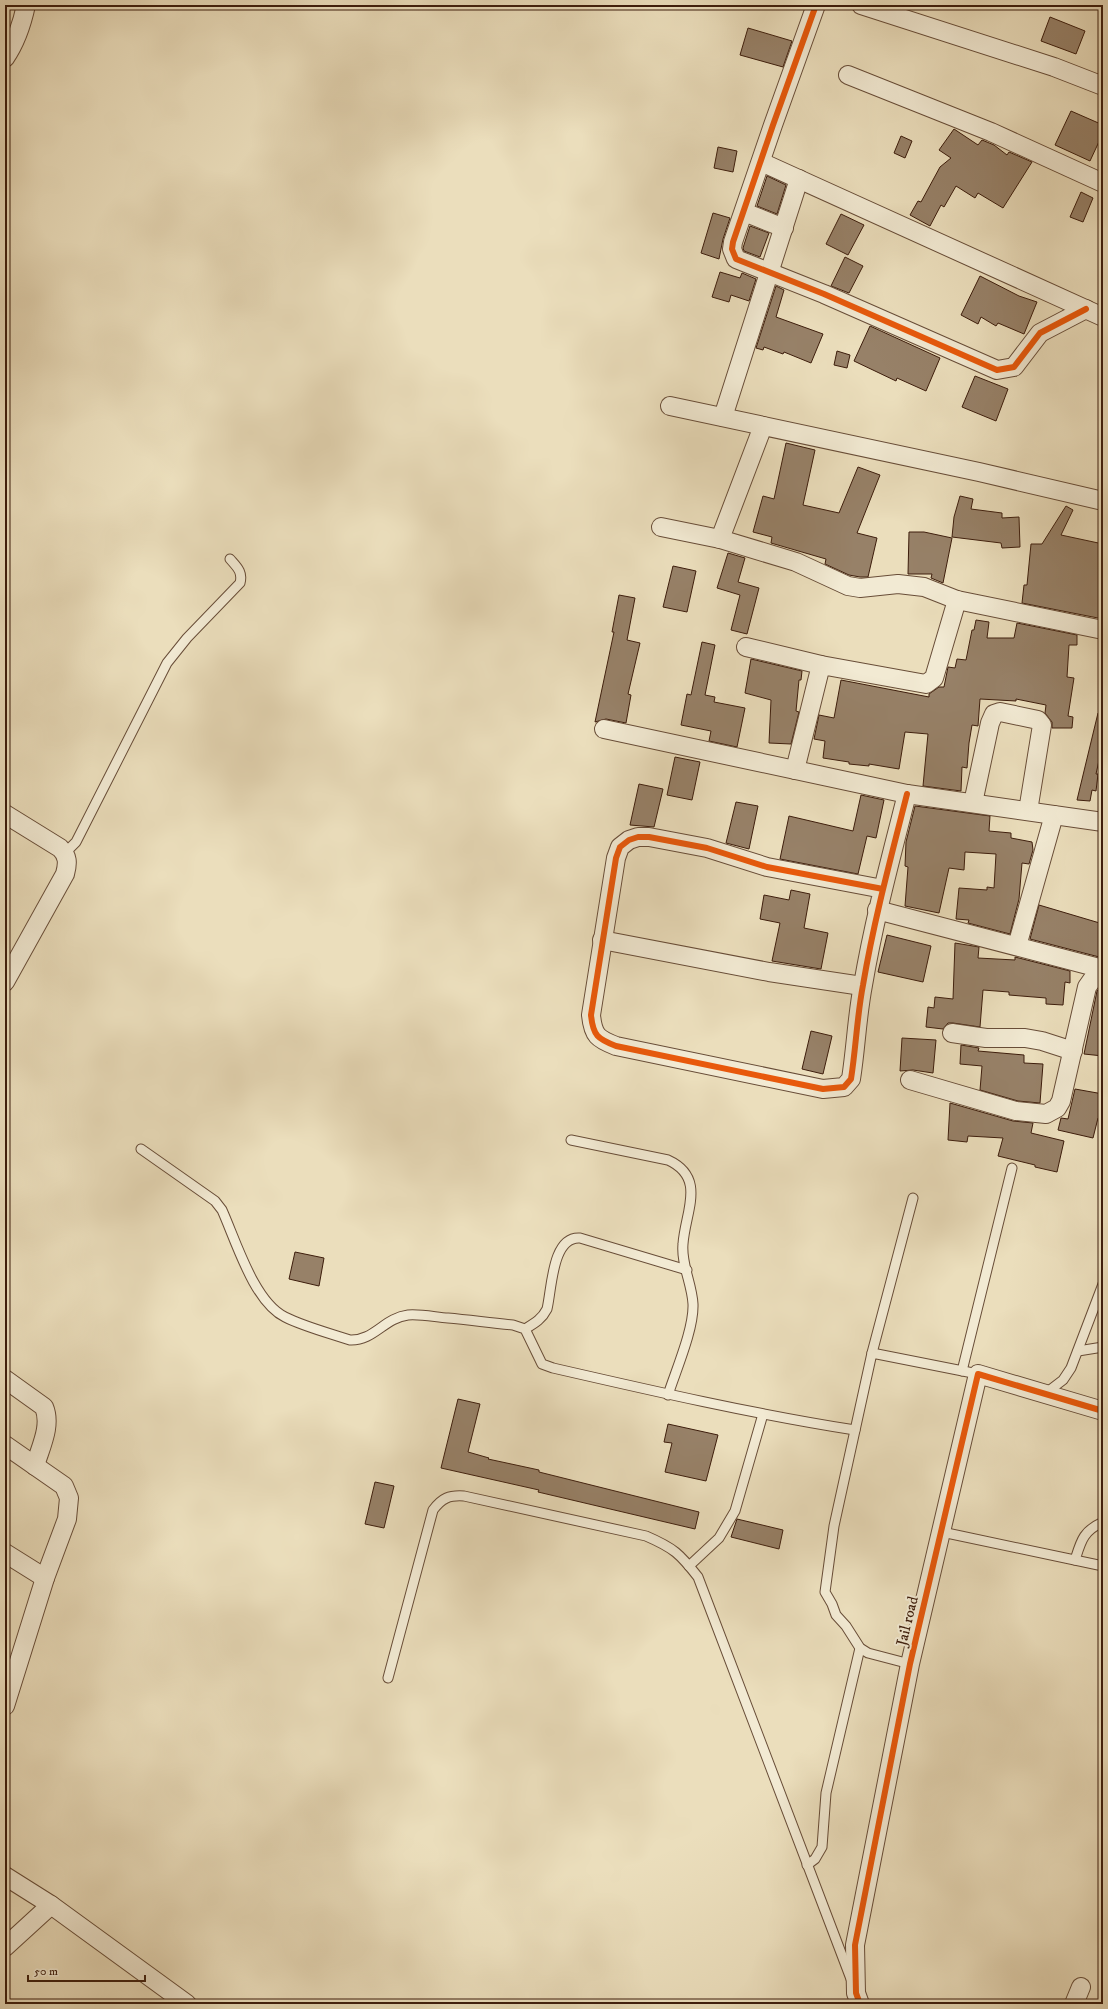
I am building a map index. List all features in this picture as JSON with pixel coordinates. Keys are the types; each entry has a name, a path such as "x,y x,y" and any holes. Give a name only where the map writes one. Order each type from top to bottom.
{"street":[{"path":"5,58 13,46 22,23 26,5"},
{"path":"816,5 733,242 733,254 736,259 770,271 997,370 1014,367 1040,333 1086,309"},
{"path":"861,5 1054,67 1103,86"},
{"path":"848,75 991,132 1103,183"},
{"path":"761,162 1103,316"},
{"path":"723,417 799,179"},
{"path":"744,212 784,228"},
{"path":"670,406 979,472 1103,501"},
{"path":"720,539 763,426"},
{"path":"662,527 720,539 796,562 848,586 860,588 898,584 924,587 957,600 1103,630"},
{"path":"746,647 821,665 926,684 934,678 957,600"},
{"path":"795,770 821,665"},
{"path":"973,803 990,724 994,714 1000,712 1038,720 1042,725 1028,811"},
{"path":"604,728 907,794 1103,822"},
{"path":"883,889 767,867 694,845 649,837 638,837 629,840 620,848 616,858 591,1015 592,1028 601,1039 616,1046 823,1089 844,1087 851,1079 862,986 877,910 883,889 907,794"},
{"path":"5,814 60,848 65,853 67,866 65,874 5,982"},
{"path":"1017,946 1054,815"},
{"path":"877,910 1103,969"},
{"path":"602,940 769,972 862,986"},
{"path":"910,1080 1004,1108 1046,1114 1058,1108 1073,1051 1087,987 1094,977 1103,973"},
{"path":"952,1033 986,1038 1025,1038 1042,1041 1073,1051"},
{"path":"970,1372 1046,1393 1103,1411"},
{"name":"Jail road","path":"858,1999 855,1945 910,1664 942,1532 970,1372"},
{"path":"5,1379 44,1407 47,1413 47,1428 35,1466"},
{"path":"5,1445 64,1486 69,1498 67,1519 45,1578 5,1706"},
{"path":"5,1553 45,1578"},
{"path":"5,1876 51,1905 187,2004"},
{"path":"5,1947 51,1905"},
{"path":"1074,2004 1081,1987"}],"lane":[{"path":"65,853 76,842 167,663 187,638 240,583 242,576 240,570 230,559"},
{"path":"571,1140 668,1160 679,1165 686,1173 691,1187 691,1200 682,1245 692,1291 692,1318 668,1395"},
{"path":"141,1149 215,1201 222,1210 256,1286 264,1299 285,1317 355,1340 366,1338 386,1323 407,1315 513,1325 525,1329 542,1364 553,1368 668,1395 855,1430"},
{"path":"872,1353 970,1372 1012,1168"},
{"path":"910,1664 875,1656 860,1648 846,1626 836,1615 825,1592 825,1586 834,1526 872,1353 913,1198"},
{"path":"525,1329 537,1322 543,1316 548,1304 559,1250 566,1241 572,1237 580,1238 687,1270"},
{"path":"1046,1393 1063,1380 1071,1368 1103,1284"},
{"path":"1078,1352 1103,1347"},
{"path":"689,1566 719,1538 732,1517 763,1414"},
{"path":"388,1678 433,1510 441,1500 451,1495 464,1496 646,1536 669,1546 682,1556 698,1577 858,1999"},
{"path":"1075,1560 1082,1538 1092,1528 1103,1522"},
{"path":"942,1532 1103,1566"},
{"path":"807,1865 815,1859 822,1847 823,1810 826,1792 860,1648"}],"building":[{"path":"1050,17 1085,31 1076,54 1041,41"},
{"path":"748,28 792,41 783,67 740,55"},
{"path":"1071,111 1103,125 1103,133 1090,161 1055,145"},
{"path":"954,129 978,145 982,140 994,145 1007,155 1009,152 1032,162 1003,208 978,193 975,198 956,186 944,207 941,205 930,226 910,215 918,201 921,202 940,167 951,158 939,150"},
{"path":"901,136 912,141 905,158 894,153"},
{"path":"718,147 737,151 733,172 714,168"},
{"path":"767,176 786,185 777,214 757,206"},
{"path":"1081,192 1093,198 1083,222 1070,217"},
{"path":"713,213 730,218 723,239 719,259 701,253"},
{"path":"841,214 864,225 848,255 826,244"},
{"path":"750,226 769,233 760,257 744,251 743,248"},
{"path":"845,257 863,266 849,293 831,286"},
{"path":"720,272 740,278 742,273 756,279 749,301 731,295 729,302 712,297"},
{"path":"980,276 1019,296 1037,302 1024,334 998,323 996,326 981,317 978,324 961,315"},
{"path":"776,286 784,290 776,317 823,334 811,363 784,352 783,354 764,347 763,350 756,348"},
{"path":"870,326 940,358 926,391 897,378 896,381 854,361"},
{"path":"837,351 850,355 847,368 834,365"},
{"path":"975,376 1008,389 996,421 962,407"},
{"path":"786,443 815,450 803,505 839,513 858,467 880,475 857,533 877,538 868,577 849,575 825,564 826,559 771,543 772,537 753,532 763,496 774,499"},
{"path":"960,496 973,499 971,509 1002,513 1002,518 1019,517 1020,547 1002,548 1001,543 952,537 954,517"},
{"path":"1066,506 1073,510 1061,535 1103,544 1103,619 1022,603 1024,585 1027,585 1031,544 1042,544"},
{"path":"909,532 924,532 952,538 943,583 931,578 932,574 908,574"},
{"path":"728,553 745,558 738,582 759,588 747,634 731,630 740,595 717,588"},
{"path":"673,566 696,571 687,612 663,607"},
{"path":"619,595 635,598 627,640 640,643 628,694 631,695 626,723 606,719 595,722 614,632 612,632"},
{"path":"976,620 989,622 987,638 1014,638 1017,623 1077,635 1077,645 1069,645 1067,677 1074,678 1068,716 1073,717 1072,728 1052,728 1052,722 1045,713 1046,705 1016,699 1016,701 980,699 978,726 972,725 967,768 962,767 961,791 923,786 928,734 905,732 899,769 869,764 869,766 849,764 849,762 823,758 825,741 814,739 819,715 834,718 841,680 929,697 929,694 939,687 944,687 948,667 955,668 957,659 966,660 972,630 974,630"},
{"path":"702,642 715,645 705,695 715,697 714,702 745,708 737,747 709,741 711,731 681,725 687,694 691,695"},
{"path":"751,659 802,671 801,680 799,680 796,711 799,712 791,744 769,743 771,700 745,693"},
{"path":"1098,713 1103,714 1103,735 1096,774 1098,774 1096,791 1092,790 1090,801 1077,800"},
{"path":"675,757 700,762 692,800 667,795"},
{"path":"639,784 663,789 654,827 630,825"},
{"path":"861,795 884,800 876,838 867,836 858,874 780,859 789,816 853,831"},
{"path":"736,802 758,806 749,849 726,843"},
{"path":"915,806 990,816 989,831 1011,833 1011,838 1032,842 1033,850 1029,864 1022,863 1019,899 1010,934 968,923 969,920 956,919 959,888 987,890 987,887 994,888 996,854 965,852 964,870 949,868 939,913 905,906 908,867 905,866 906,842"},
{"path":"791,890 810,894 804,928 828,933 821,969 772,961 780,923 760,919 764,895 789,900"},
{"path":"1039,905 1103,924 1103,958 1030,939"},
{"path":"887,935 931,946 923,982 878,972"},
{"path":"955,943 979,947 978,958 1015,960 1015,957 1070,971 1070,983 1065,982 1063,1005 1046,1004 1046,998 1009,995 1009,992 983,990 980,1027 948,1023 943,1029 926,1027 928,1007 934,1008 935,997 953,999"},
{"path":"1103,984 1103,1056 1084,1054 1097,991"},
{"path":"811,1031 832,1036 823,1074 802,1069"},
{"path":"902,1038 936,1040 933,1073 913,1070 900,1071"},
{"path":"961,1045 979,1048 978,1051 1024,1055 1024,1063 1043,1064 1040,1103 1018,1101 980,1090 982,1066 960,1064"},
{"path":"1075,1089 1103,1094 1103,1119 1098,1118 1093,1138 1058,1130 1061,1118 1068,1119"},
{"path":"950,1103 1013,1121 1033,1123 1031,1133 1064,1141 1057,1172 998,1156 1003,1138 968,1136 967,1142 948,1140"},
{"path":"295,1252 324,1258 319,1286 289,1279"},
{"path":"458,1399 480,1404 468,1452 489,1458 488,1459 539,1470 539,1472 699,1512 695,1529 538,1492 539,1490 441,1468"},
{"path":"668,1424 718,1435 706,1481 665,1472 672,1443 664,1442"},
{"path":"375,1482 394,1486 384,1528 365,1524"},
{"path":"737,1519 783,1530 779,1549 731,1537"}],"cycle path":[{"path":"816,5 733,242 732,249 736,259 824,294 997,370 1014,367 1040,333 1086,309"},
{"path":"883,889 767,867 707,848 649,837 638,837 629,840 620,847 616,858 591,1015 593,1028 601,1039 616,1046 823,1089 844,1087 851,1079 859,1008 867,961 883,889 907,794"},
{"path":"860,2004 856,1993 855,1945 910,1664 978,1374 1103,1411"}]}
